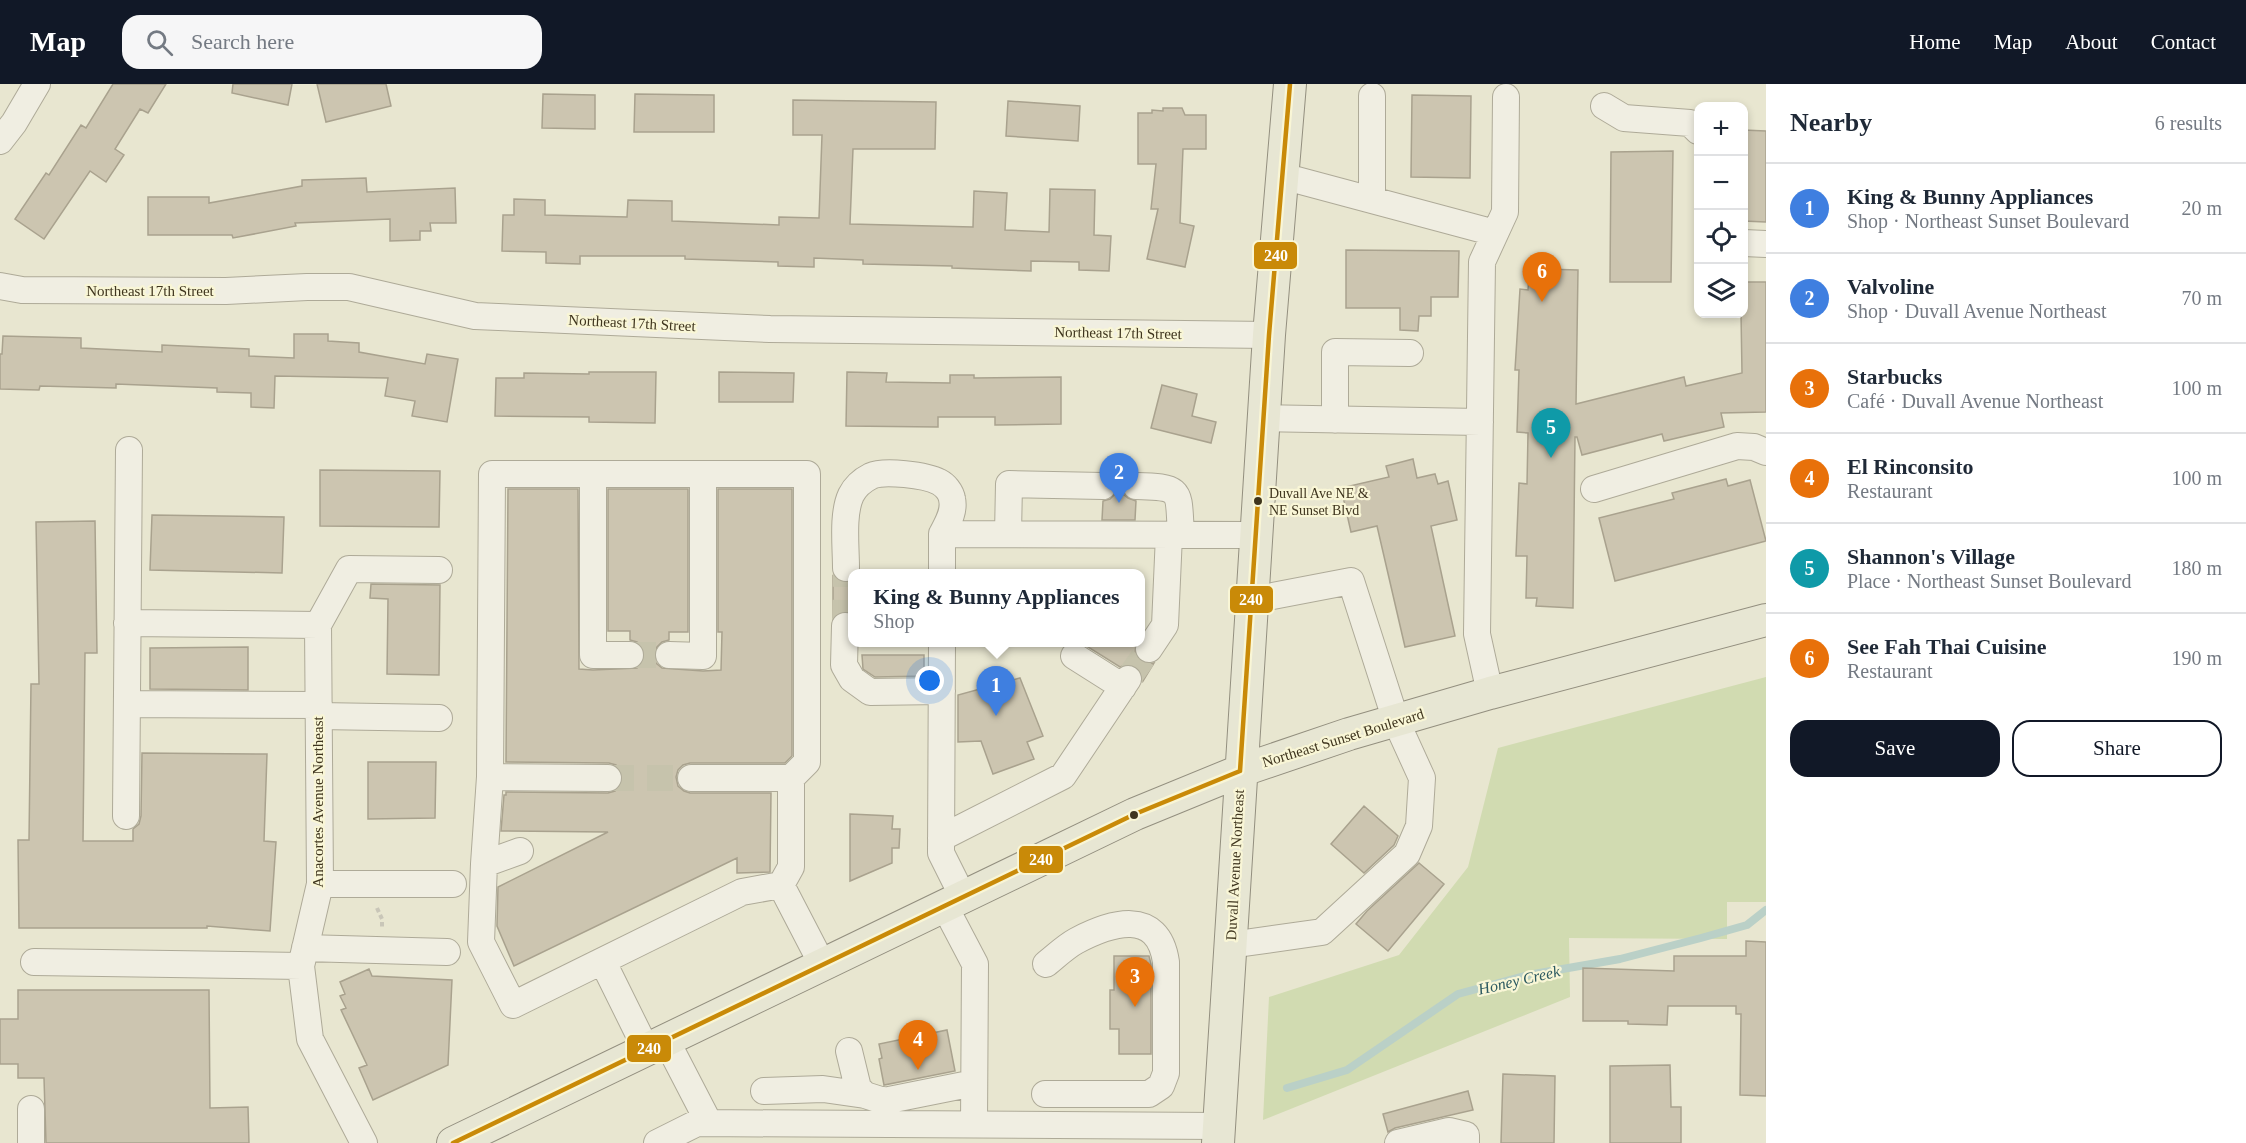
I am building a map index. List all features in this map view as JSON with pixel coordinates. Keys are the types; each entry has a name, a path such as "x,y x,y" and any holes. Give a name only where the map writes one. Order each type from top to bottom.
{"main road":[{"name":"Duvall Avenue Northeast","path":"1219,1134 1263,418 1290,84"},
{"name":"Northeast Sunset Boulevard","path":"453,1143 953,900 1135,814 1240,771 1490,693 1766,620"},
{"path":"1712,634 1766,643"}],"street":[{"path":"0,141 14,123 37,84"},
{"path":"1372,96 1372,200"},
{"path":"1490,693 1477,634 1482,262 1505,212 1506,97"},
{"path":"1604,106 1624,118 1690,123 1694,127"},
{"path":"1282,176 1495,233"},
{"path":"1748,243 1766,244"},
{"name":"Northeast 17th Street","path":"0,286 22,290 226,291 306,286 349,287 475,316 770,329 1269,335"},
{"path":"1335,420 1335,352 1410,353"},
{"path":"1263,418 1480,422"},
{"path":"1594,489 1737,446 1754,447 1766,452"},
{"path":"126,816 129,450"},
{"path":"846,568 847,505 852,492 872,475 885,472 933,479 941,483 952,497 953,506 942,534 942,569"},
{"path":"691,778 791,778 807,762 807,474 492,474 489,777 481,942 513,1005 742,892 781,885"},
{"path":"593,474 593,655 630,655"},
{"path":"669,655 703,656 703,474"},
{"path":"1008,534 1009,484 1103,486"},
{"path":"1136,486 1160,486 1173,489 1179,496 1165,625 1149,649"},
{"path":"942,534 1256,535"},
{"path":"128,623 318,626 349,569 439,570"},
{"path":"1230,945 1322,932 1407,854 1419,826 1422,778 1396,721 1351,581 1252,600"},
{"name":"Anacortes Avenue Northeast","path":"318,626 320,884 303,957 310,1039 364,1143"},
{"path":"845,626 844,665 852,679 870,692 942,691"},
{"path":"942,647 941,853 953,900 975,963 974,1124"},
{"path":"941,838 1063,776 1126,683 1074,656"},
{"path":"127,704 439,718"},
{"path":"489,777 608,778"},
{"path":"781,885 791,867 791,778"},
{"path":"484,864 520,851"},
{"path":"320,884 453,884"},
{"path":"781,885 822,963"},
{"path":"1045,1094 1149,1094 1161,1086 1166,1073 1166,962 1164,950 1158,938 1138,924 1113,925 1074,942 1046,964"},
{"path":"34,962 447,952"},
{"path":"603,962 709,1123"},
{"path":"849,1050 858,1088 865,1095"},
{"path":"764,1091 823,1089 865,1095 884,1101 975,1083"},
{"path":"31,1109 31,1143"},
{"path":"657,1143 696,1123 974,1124 1219,1134"},
{"path":"1398,1143 1449,1131 1466,1135 1466,1143"}],"green space":[{"path":"1766,677 1766,902 1727,902 1727,939 1569,938 1570,997 1263,1120 1269,997 1399,955 1468,867 1498,748"}],"building":[{"path":"113,84 166,84 148,113 140,109 115,149 124,155 106,182 90,171 44,239 15,219 46,173 49,175 81,125 86,128"},
{"path":"233,84 292,84 288,105 232,93"},
{"path":"317,84 386,84 391,106 326,122"},
{"path":"543,94 595,95 595,129 542,128"},
{"path":"635,94 714,95 714,132 634,132"},
{"path":"1412,95 1471,96 1470,178 1411,177"},
{"path":"793,100 936,102 935,149 853,149 850,224 973,227 974,191 1007,193 1005,230 1049,232 1050,189 1095,190 1094,235 1111,236 1109,271 1079,270 1079,262 1031,261 1031,271 863,264 863,260 814,258 814,267 778,266 778,262 685,259 685,256 580,256 580,264 546,263 546,252 502,251 503,215 514,215 514,199 545,200 545,215 627,217 628,200 672,201 672,221 779,225 779,217 819,218 822,135 793,135"},
{"path":"1008,101 1080,106 1078,141 1006,136"},
{"path":"1163,108 1182,108 1185,115 1206,115 1206,149 1183,149 1180,223 1194,226 1185,267 1147,259 1158,209 1151,209 1156,164 1138,164 1138,113 1152,113 1152,110 1163,111"},
{"path":"1748,130 1766,131 1766,222 1748,221"},
{"path":"1673,151 1671,282 1610,282 1611,152"},
{"path":"366,178 367,192 455,188 456,223 430,223 431,231 420,231 420,240 390,241 390,219 295,223 296,226 233,238 232,235 148,235 148,197 209,197 209,203 302,186 302,180"},
{"path":"1346,250 1459,251 1458,297 1431,297 1431,316 1419,316 1418,331 1400,330 1400,308 1346,308"},
{"path":"1542,269 1578,270 1576,404 1684,377 1686,386 1742,373 1741,318 1748,318 1748,282 1766,282 1766,412 1721,413 1724,427 1664,441 1662,434 1582,455 1577,437 1575,437 1573,608 1536,606 1537,598 1526,598 1527,556 1516,556 1519,483 1527,484 1528,433 1517,432 1519,370 1515,370 1520,289 1528,290 1529,277 1541,277"},
{"path":"294,334 328,334 328,341 359,343 359,352 425,364 427,354 458,359 447,422 412,416 415,401 385,396 388,378 275,376 274,408 251,407 251,393 217,392 217,388 116,384 116,388 40,386 39,390 0,389 0,354 2,354 3,336 81,338 81,348 162,352 162,345 249,349 249,356 294,358"},
{"path":"589,372 656,372 655,423 589,422 589,417 495,416 496,378 524,378 524,373 589,374"},
{"path":"719,372 794,373 793,402 719,402"},
{"path":"847,372 887,373 886,382 950,383 950,375 974,375 974,378 1061,377 1061,424 995,425 995,417 938,417 938,427 846,426"},
{"path":"1162,385 1197,394 1192,416 1216,422 1211,443 1151,428"},
{"path":"1413,459 1417,478 1435,474 1438,484 1448,481 1457,520 1431,526 1455,636 1405,647 1377,526 1351,532 1341,488 1389,477 1386,466"},
{"path":"1103,468 1136,468 1136,471 1124,478 1121,486 1123,494 1136,501 1135,520 1102,520 1103,501 1115,494 1118,486 1116,478 1103,471"},
{"path":"320,470 440,471 439,527 320,526"},
{"path":"1726,479 1728,486 1750,480 1766,541 1615,581 1599,518 1674,499 1672,493"},
{"path":"508,489 578,489 579,669 593,670 637,668 643,663 645,656 643,647 630,640 630,631 608,631 608,489 688,489 688,632 669,632 669,640 657,647 654,655 656,663 662,668 703,671 721,670 722,632 718,632 718,489 792,489 792,756 785,763 690,763 678,770 676,777 678,786 690,793 771,793 770,872 737,873 737,858 514,966 497,926 498,887 608,832 501,831 504,795 506,792 608,793 621,786 623,778 616,765 609,763 506,762"},
{"path":"152,515 284,517 282,573 150,570"},
{"path":"95,521 97,653 85,653 83,841 133,841 133,829 139,824 141,816 142,753 267,754 264,841 276,842 270,931 207,926 207,928 19,928 18,840 29,840 31,684 39,684 36,522"},
{"path":"833,576 839,581 848,581 848,612 838,613 833,617"},
{"path":"371,584 440,585 439,675 387,674 388,599 370,598"},
{"path":"248,647 248,690 150,689 150,648"},
{"path":"1088,647 1136,647 1135,655 1140,661 1147,664 1154,663 1143,681 1142,673 1136,666 1128,664 1120,667"},
{"path":"862,655 924,655 924,676 875,677 863,669"},
{"path":"1020,678 1043,736 1027,742 1034,759 993,774 981,741 958,742 958,695"},
{"path":"368,762 436,762 435,818 368,819"},
{"path":"1364,806 1398,836 1394,845 1364,873 1331,844"},
{"path":"850,814 893,816 892,829 900,829 899,848 892,848 892,863 850,881"},
{"path":"1419,863 1444,884 1388,951 1356,924"},
{"path":"1746,941 1766,942 1766,1096 1740,1095 1741,1014 1736,1014 1736,1006 1668,1006 1667,1025 1628,1024 1628,1021 1583,1021 1583,968 1674,971 1674,956 1746,956"},
{"path":"1114,956 1149,956 1151,964 1151,1054 1119,1054 1119,1029 1110,1029 1110,990 1114,990"},
{"path":"369,969 372,976 452,980 448,1065 373,1100 359,1068 367,1065 341,1010 346,1008 340,996 345,994 340,982"},
{"path":"18,990 209,990 210,1108 248,1107 249,1143 46,1143 44,1078 18,1078 18,1064 0,1064 0,1019 18,1019"},
{"path":"947,1030 955,1071 884,1085 879,1059 882,1058 879,1044"},
{"path":"1670,1065 1671,1107 1681,1107 1681,1143 1610,1143 1610,1066"},
{"path":"1503,1074 1555,1076 1554,1143 1501,1143"},
{"path":"1468,1091 1473,1110 1395,1128 1388,1132 1383,1114"}],"waterway":[{"name":"Honey Creek","path":"1287,1088 1347,1070 1458,994 1528,975 1620,959 1701,938 1747,925 1766,910"}],"tunnel":[{"path":"845,626 846,568"},
{"path":"1128,679 1149,649"},
{"path":"630,655 669,655"},
{"path":"608,778 691,778"}],"transit line":[{"name":"240","path":"1240,771 1269,335 1290,84"},
{"name":"240","path":"453,1143 1135,814 1240,771"}],"place":[{"name":"See Fah Thai Cuisine","path":"1542,302"},
{"name":"Shannon's Village","path":"1551,458"},
{"name":"Duvall Ave NE & NE Sunset Blvd","path":"1258,501"},
{"name":"Valvoline","path":"1119,503"},
{"name":"King & Bunny Appliances","path":"996,716"},
{"name":"Starbucks","path":"1135,1007"},
{"name":"El Rinconsito","path":"918,1070"}]}
